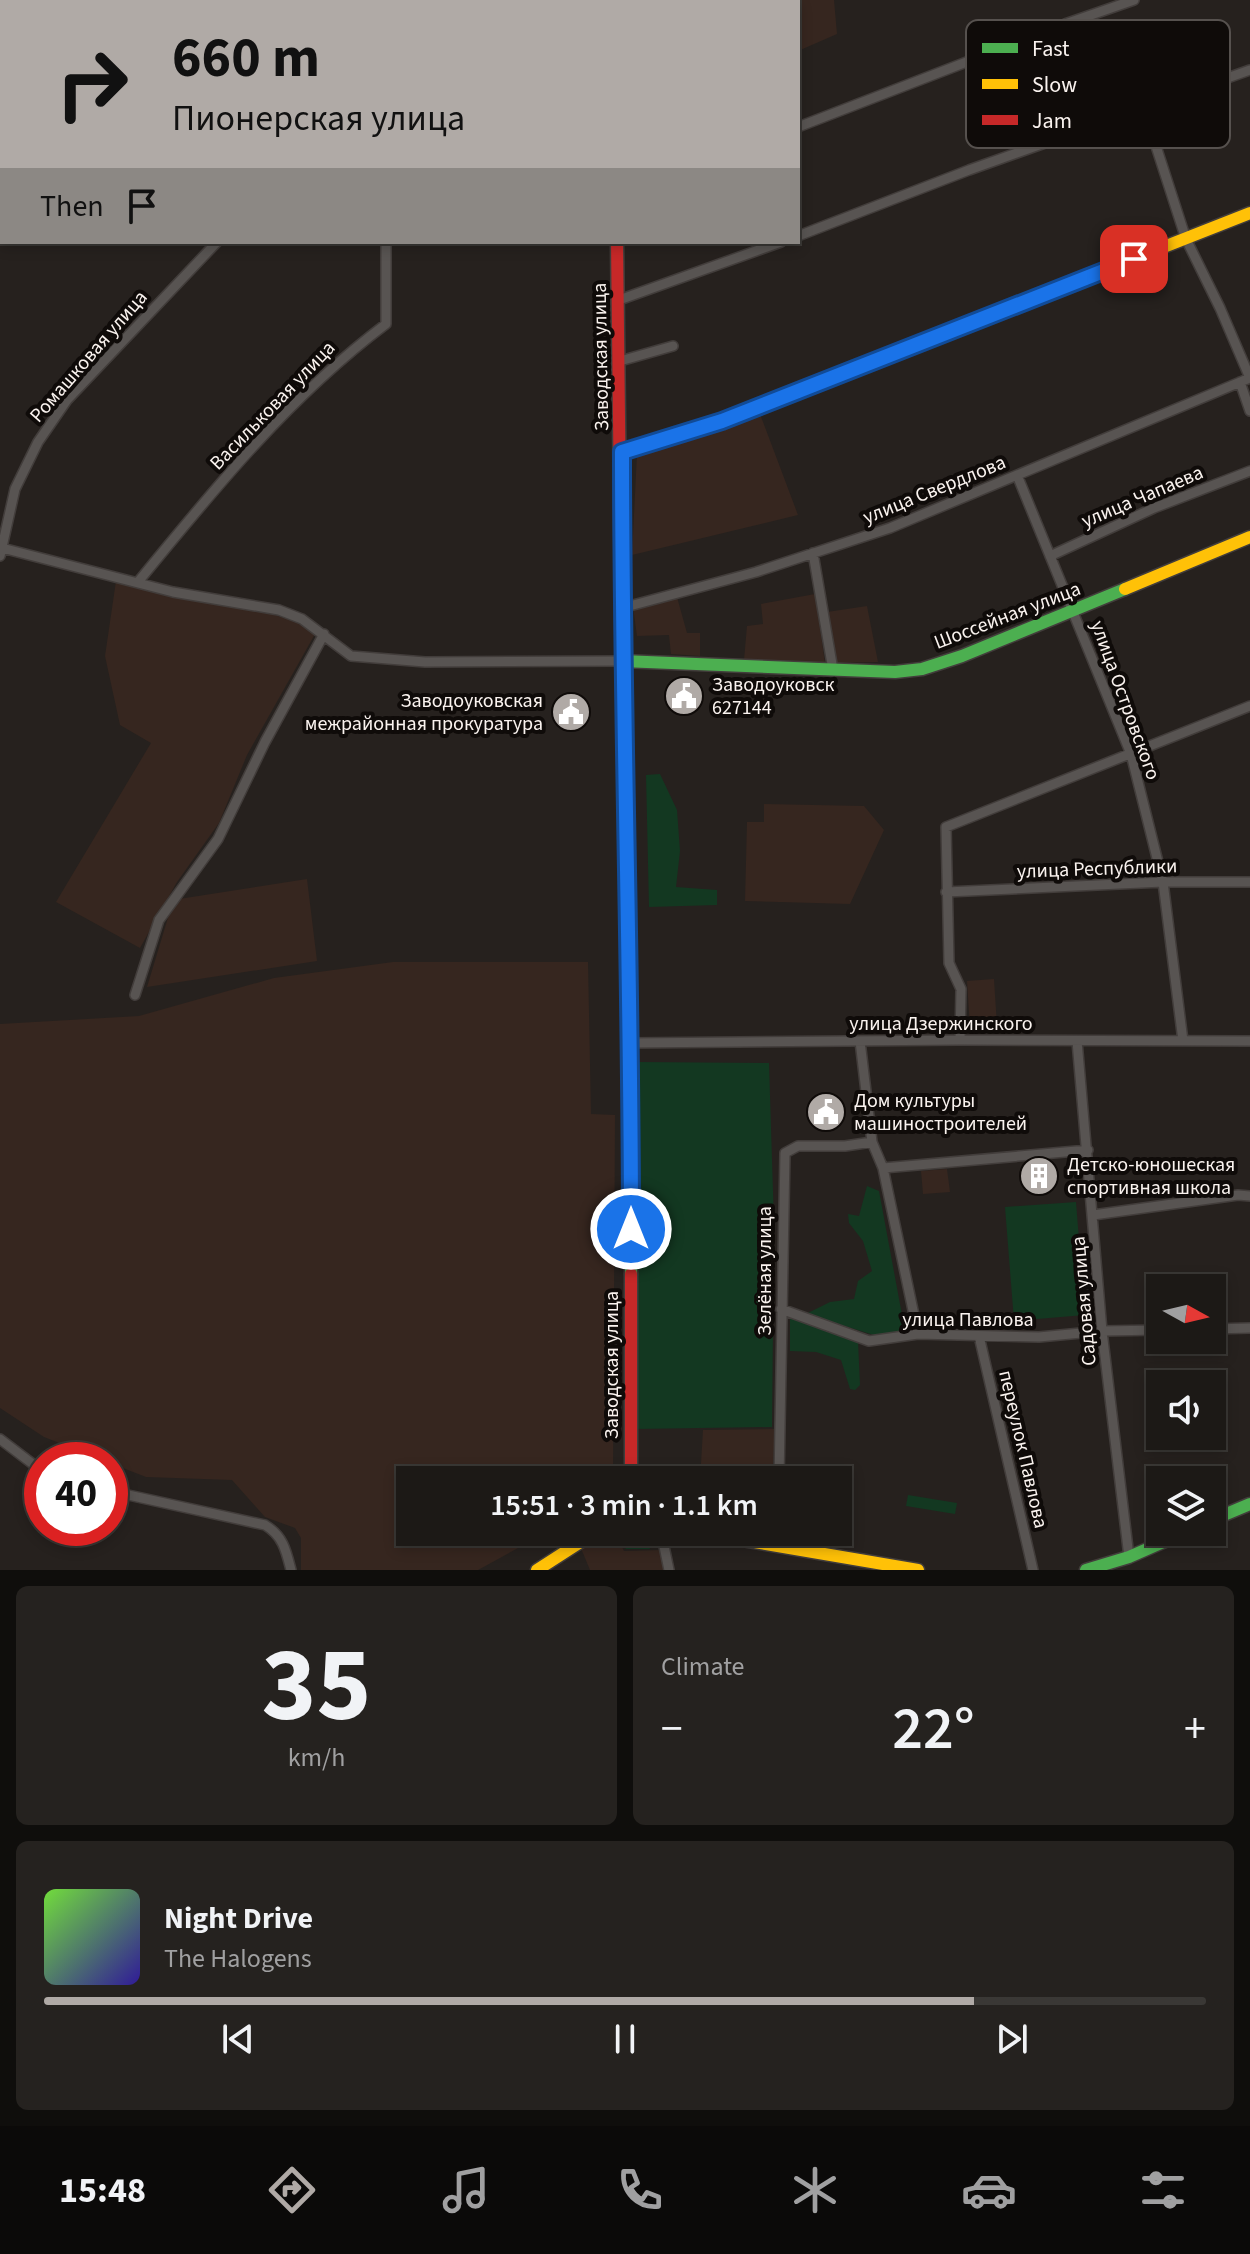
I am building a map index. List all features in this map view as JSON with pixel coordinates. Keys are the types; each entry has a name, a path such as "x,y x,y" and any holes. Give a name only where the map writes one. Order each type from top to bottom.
{"street":[{"path":"1076,20 1134,0"},
{"path":"800,126 966,62"},
{"path":"1230,77 1250,70"},
{"path":"800,235 1032,148"},
{"path":"1157,148 1186,239 1250,378"},
{"path":"622,452 722,421 1250,213"},
{"name":"Ромашковая улица","path":"1,552 15,489 38,442 67,400 215,244"},
{"name":"Васильковая улица","path":"138,582 224,478 288,409 339,359 386,324 386,244"},
{"name":"Заводская улица","path":"617,244 631,1043 631,1466"},
{"path":"619,300 775,244"},
{"path":"620,361 673,346"},
{"name":"улица Свердлова","path":"622,608 756,572 890,528 1250,378"},
{"path":"1240,382 1250,411"},
{"name":"улица Чапаева","path":"1050,556 1154,508 1250,471"},
{"name":"улица Островского","path":"1017,475 1131,754 1163,882 1183,1041"},
{"name":"Шоссейная улица","path":"622,661 895,672 922,669 962,656 1250,537"},
{"path":"1,552 173,592 279,610 302,619 351,656 387,661 622,661"},
{"path":"813,553 833,670"},
{"path":"135,995 159,920 218,839 265,742 324,634"},
{"path":"960,1040 961,989 949,963 946,827 1250,706"},
{"name":"улица Республики","path":"946,892 1163,882 1250,882"},
{"path":"860,1041 872,1142 883,1168 918,1334"},
{"name":"Садовая улица","path":"1077,1041 1102,1331 1127,1518 1129,1557"},
{"name":"улица Дзержинского","path":"631,1043 1250,1041"},
{"name":"Зелёная улица","path":"780,1466 785,1153 798,1146 845,1146 872,1142"},
{"path":"883,1168 1088,1150"},
{"path":"1093,1215 1238,1195 1250,1196"},
{"name":"улица Павлова","path":"781,1309 869,1341 918,1334 1039,1337 1146,1330"},
{"path":"1226,1329 1250,1328"},
{"name":"переулок Павлова","path":"979,1336 1033,1570"},
{"path":"0,1439 24,1457"},
{"path":"128,1495 265,1525 276,1532 284,1543 291,1570"},
{"path":"1226,1514 1250,1504"},
{"path":"537,1570 574,1546"},
{"path":"664,1546 669,1570"},
{"path":"775,1546 918,1570"},
{"path":"1086,1570 1154,1546"}],"shaded area":[{"path":"800,0 834,0 837,34 800,50"},
{"path":"760,414 798,515 632,555 637,454"},
{"path":"116,581 254,609 302,623 315,634 247,755 219,823 177,882 140,948 56,902 151,743 120,725 105,656"},
{"path":"815,594 825,663 744,660 747,626 763,624 761,604"},
{"path":"677,597 687,633 700,633 700,656 671,654 669,635 637,636 633,607"},
{"path":"867,606 878,662 834,663 827,612"},
{"path":"764,804 864,806 884,830 850,904 745,901 747,822 764,822"},
{"path":"307,879 317,961 147,987 170,911 179,899"},
{"path":"393,962 588,962 591,1114 615,1115 613,1466 396,1466 396,1546 522,1546 478,1570 301,1570 301,1538 295,1528 265,1517 232,1480 146,1477 128,1470 128,1442 57,1442 0,1408 0,1024 139,1016 274,978"},
{"path":"994,979 997,1026 970,1028 967,981"},
{"path":"947,1169 950,1192 923,1194 921,1171"},
{"path":"775,1429 773,1466 701,1466 703,1430"},
{"path":"580,1546 621,1546 624,1551 661,1550 665,1570 590,1570"}],"green space":[{"path":"660,774 677,810 680,851 676,887 717,890 717,905 649,907 646,775"},
{"path":"637,1062 769,1063 774,1224 772,1427 634,1429"},
{"path":"867,1186 879,1191 905,1331 877,1336 806,1314 830,1302 854,1299 858,1281 872,1271 863,1241 849,1223 848,1214 859,1216"},
{"path":"1076,1202 1085,1315 1014,1321 1005,1207"},
{"path":"790,1317 858,1341 860,1385 855,1390 850,1389 841,1360 816,1352 790,1351"},
{"path":"908,1495 957,1503 955,1514 906,1506"},
{"path":"624,1546 654,1546 649,1549 626,1549"}],"traffic: fast":[{"path":"622,661 895,672 922,669 962,656 1125,589"},
{"path":"622,682 631,1043 631,1274"},
{"path":"1226,1514 1250,1504"},
{"path":"1086,1570 1154,1546"}],"traffic: slow":[{"path":"622,452 722,421 1250,213"},
{"path":"1125,589 1250,537"},
{"path":"537,1570 574,1546"},
{"path":"777,1546 918,1570"}],"traffic: jam":[{"path":"617,244 622,682"},
{"path":"631,1274 631,1466"}],"place":[{"name":"Заводоуковск 627144","path":"684,696"},
{"name":"Заводоуковская межрайонная прокуратура","path":"571,712"},
{"name":"Дом культуры машиностроителей","path":"826,1112"},
{"name":"Детско-юношеская спортивная школа","path":"1039,1176"}],"route":[{"path":"631,1229 631,1043 622,661 622,452 722,421 1134,259"}]}
